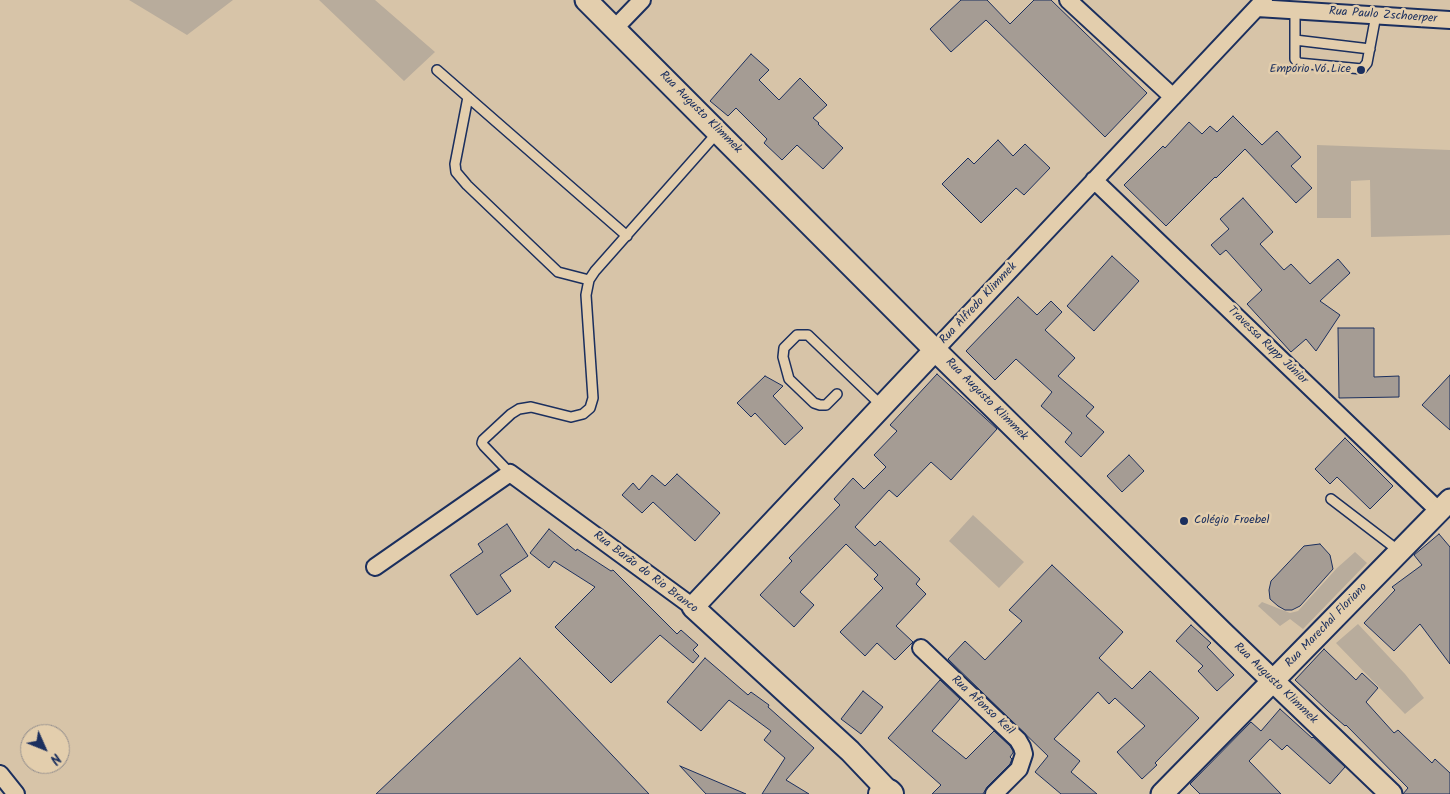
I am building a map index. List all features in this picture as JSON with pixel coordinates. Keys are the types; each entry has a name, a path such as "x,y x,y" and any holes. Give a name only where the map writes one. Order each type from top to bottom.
{"street":[{"name":"Rua Augusto Klimmek","path":"586,0 1272,682 1391,794"},
{"path":"615,28 642,0"},
{"path":"1068,0 1173,98"},
{"name":"Rua Alfredo Klimmek","path":"693,608 1261,4"},
{"name":"Rua Paulo Zschoerper","path":"1261,4 1295,10 1450,20"},
{"name":"Travessa Rupp Júnior","path":"1094,180 1445,505"},
{"path":"375,567 510,473"},
{"name":"Rua Barão do Rio Branco","path":"510,473 693,608 850,751 887,793"},
{"name":"Rua Marechal Floriano","path":"1162,794 1445,505"},
{"name":"Rua Afonso Keil","path":"921,648 1018,740 1022,747 1024,754 1019,769 994,794"},
{"path":"0,774 16,794"}],"lane":[{"path":"1295,10 1295,59 1300,64 1362,69 1367,63 1376,15"},
{"path":"1295,40 1370,48"},
{"path":"438,70 627,236"},
{"path":"468,97 454,164 456,172 467,185 558,272 589,280"},
{"path":"510,473 482,443 483,440 519,409 531,407 571,417 583,414 590,408 593,398 586,295 589,280 719,132"},
{"path":"837,394 826,405 820,405 814,403 790,379 783,357 784,348 797,335 808,336 882,406"},
{"path":"1331,499 1399,551"}],"shaded area":[{"path":"129,0 233,0 187,35"},
{"path":"319,0 375,0 435,52 404,81"},
{"path":"1317,145 1450,150 1450,235 1371,237 1370,180 1351,181 1351,218 1317,218"},
{"path":"973,515 1024,562 999,588 949,541"},
{"path":"1355,552 1367,563 1303,629 1290,619 1280,626 1258,606 1262,602 1290,613 1298,611 1337,568"},
{"path":"1358,624 1405,674 1424,698 1405,714 1336,643"}],"building":[{"path":"961,0 987,0 1010,24 1034,0 1051,0 1147,93 1105,137 986,20 951,52 930,29"},
{"path":"751,54 769,70 759,80 779,100 800,78 827,105 813,118 843,148 823,169 797,145 782,160 764,143 767,139 736,108 728,116 710,101"},
{"path":"1233,116 1262,145 1277,131 1301,157 1291,166 1312,188 1296,203 1245,149 1166,226 1124,185 1163,146 1165,148 1189,122 1202,134 1210,126 1217,132"},
{"path":"998,140 1013,156 1025,144 1050,168 1024,195 1016,188 981,223 942,184 968,158 974,164"},
{"path":"1243,198 1273,232 1260,244 1284,270 1291,264 1310,284 1338,259 1350,273 1320,301 1340,315 1316,351 1306,339 1291,352 1247,304 1262,290 1226,250 1220,255 1211,245 1229,229 1220,219"},
{"path":"1112,256 1139,281 1094,331 1067,306"},
{"path":"1018,297 1037,315 1051,301 1062,312 1045,330 1075,358 1058,376 1094,407 1086,416 1104,432 1081,457 1065,442 1072,433 1041,406 1052,392 1016,359 995,380 966,351"},
{"path":"1338,328 1374,328 1374,377 1399,376 1399,397 1339,398"},
{"path":"937,374 997,429 951,480 931,462 897,497 889,490 855,527 875,546 880,541 920,579 916,584 926,594 896,626 913,642 895,660 877,643 865,656 840,632 883,588 874,579 878,575 846,544 800,592 814,605 794,627 760,595 792,561 789,558 840,505 834,499 853,478 864,489 886,467 874,455 897,431 890,425"},
{"path":"1450,375 1450,430 1422,405"},
{"path":"765,376 783,386 773,396 803,428 785,445 755,413 751,417 737,403"},
{"path":"1345,438 1393,486 1370,509 1337,477 1330,484 1315,469"},
{"path":"1129,455 1144,471 1122,492 1107,476"},
{"path":"677,474 720,513 695,541 653,502 642,513 622,495 633,483 639,490 652,475 665,486"},
{"path":"507,524 528,556 500,575 511,591 477,615 450,575 483,552 478,544"},
{"path":"549,529 576,551 577,549 611,571 613,570 677,634 681,630 698,645 693,650 699,656 693,663 660,635 611,683 555,627 595,587 554,561 549,568 530,553"},
{"path":"1439,534 1450,547 1450,664 1420,624 1394,651 1364,623 1395,590 1392,587 1422,565 1414,555"},
{"path":"1320,544 1330,555 1333,569 1300,606 1292,610 1285,610 1278,606 1270,599 1271,581 1304,546"},
{"path":"1052,565 1123,632 1099,658 1132,689 1150,671 1199,718 1142,779 1117,752 1145,726 1115,698 1109,704 1098,692 1054,739 1080,761 1071,772 1097,794 1061,794 1035,772 1048,756 948,659 965,641 985,660 1022,621 1009,610"},
{"path":"1191,625 1211,643 1207,647 1234,675 1217,691 1198,671 1203,666 1176,641"},
{"path":"1324,649 1356,680 1362,673 1378,688 1366,702 1394,733 1398,730 1432,763 1435,759 1450,773 1450,794 1403,794 1408,788 1346,725 1295,680"},
{"path":"520,658 649,794 376,794"},
{"path":"705,658 748,695 751,692 769,705 768,707 814,748 786,780 809,794 762,794 785,758 764,740 771,731 729,700 701,731 667,702"},
{"path":"940,680 960,699 932,731 966,759 994,731 1013,751 1010,757 1012,759 1010,764 987,787 983,794 932,794 941,785 888,738"},
{"path":"863,691 883,707 861,734 841,719"},
{"path":"1280,709 1345,767 1330,784 1287,745 1282,750 1270,739 1249,761 1281,794 1200,794 1190,784 1251,722 1261,731"},
{"path":"680,766 746,794 706,794"}],"place":[{"name":"Empório Vó Lice","path":"1361,70"},
{"name":"Colégio Froebel","path":"1184,521"}]}
